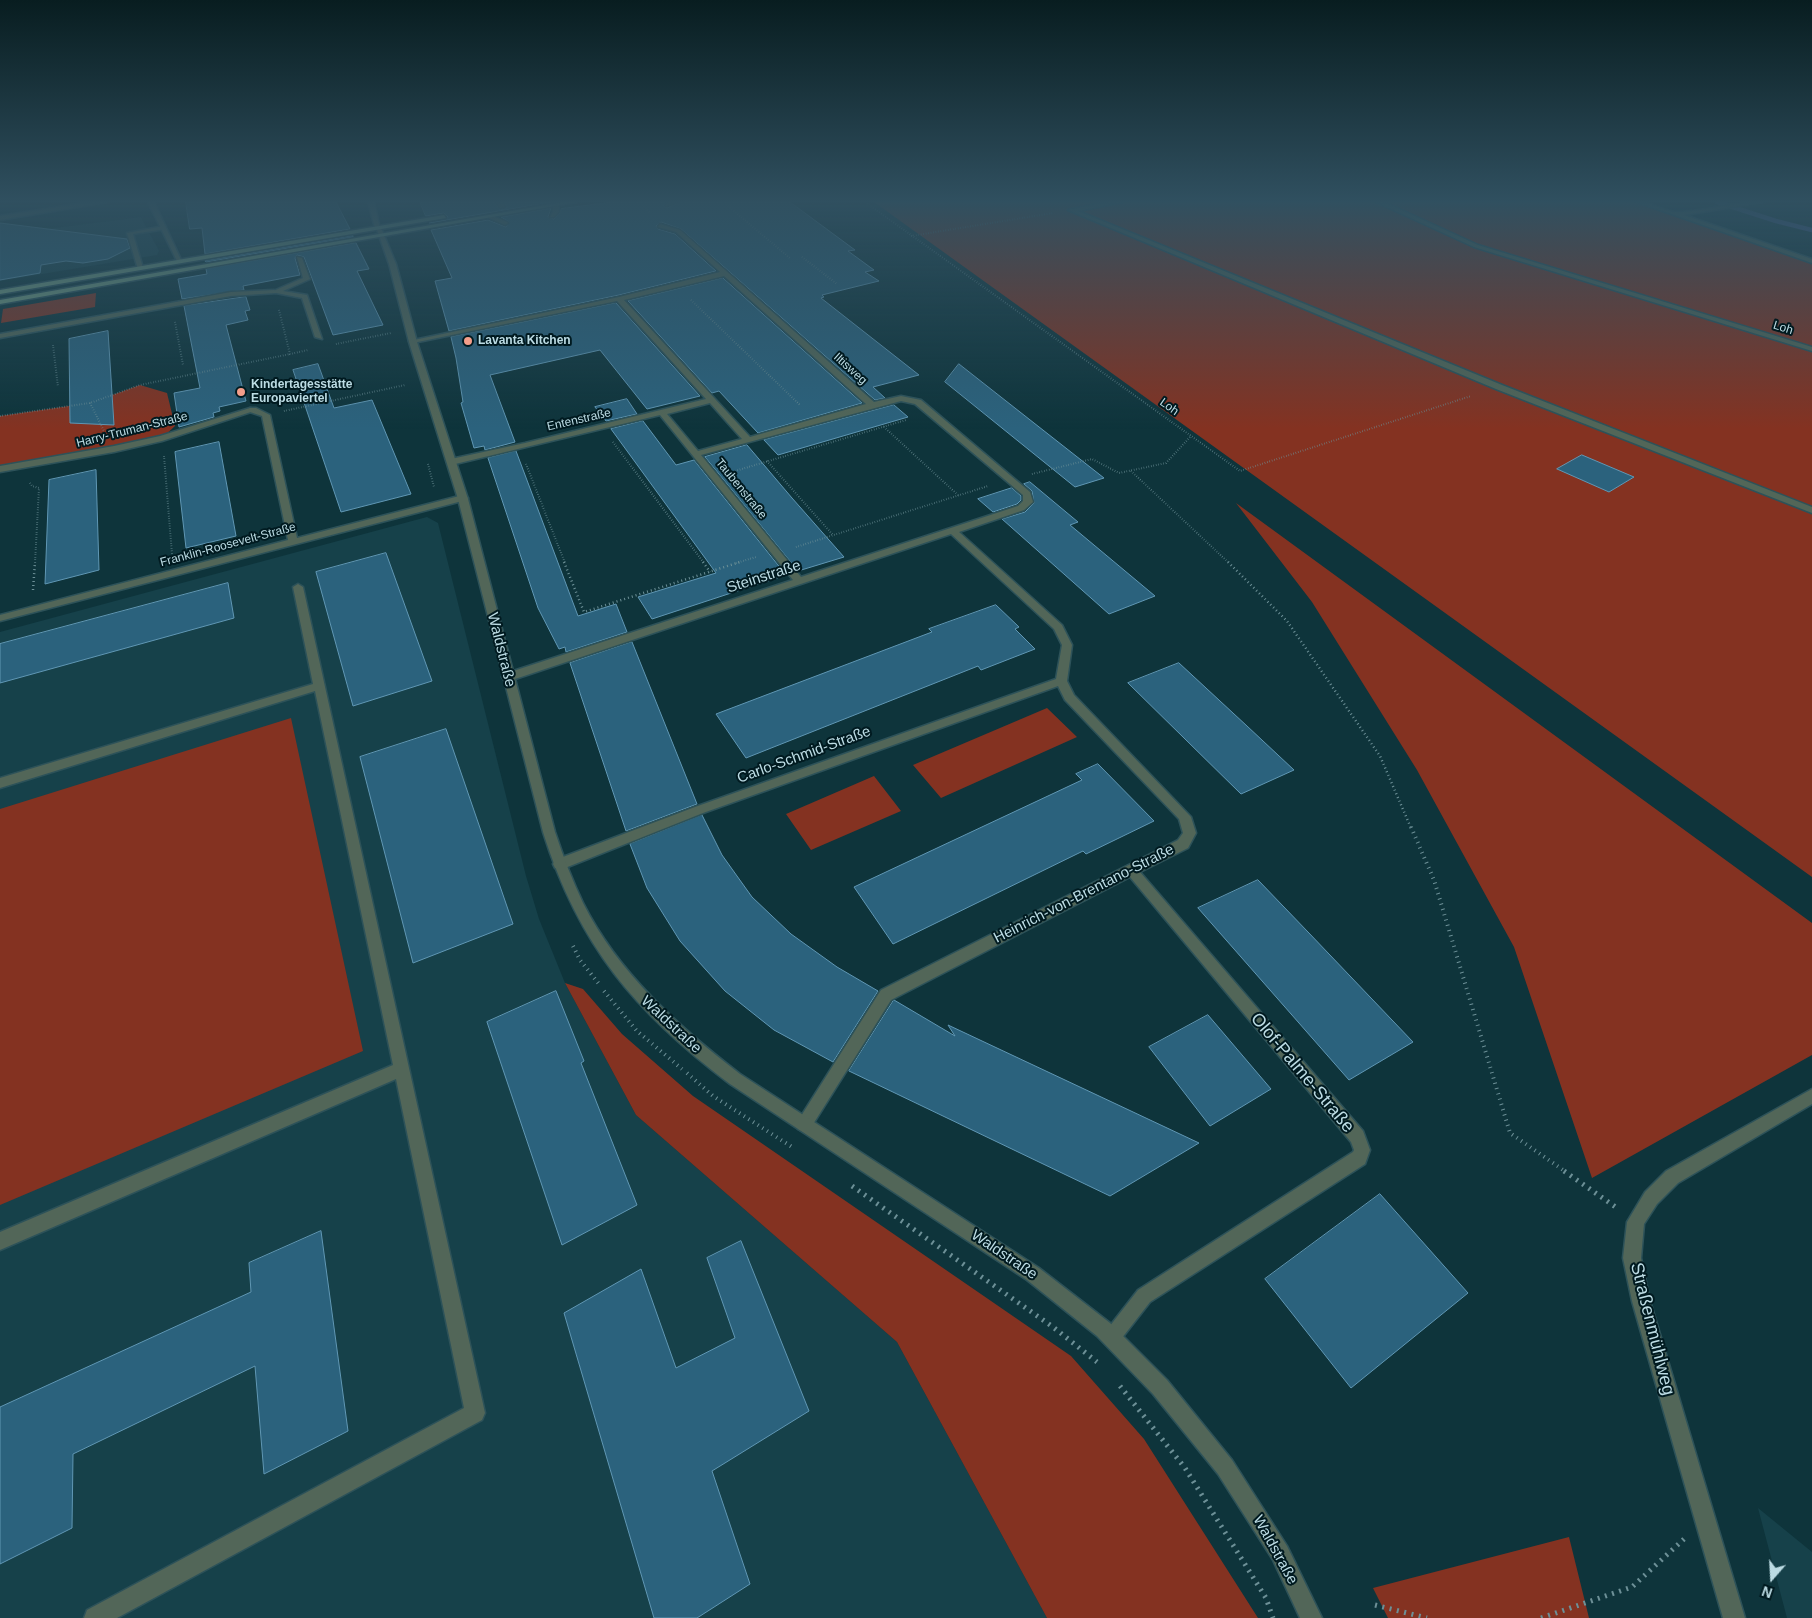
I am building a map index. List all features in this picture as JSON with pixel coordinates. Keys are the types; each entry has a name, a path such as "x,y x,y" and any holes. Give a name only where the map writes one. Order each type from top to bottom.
{"main road":[{"path":"0,292 85,278"},
{"path":"0,302 142,278"}],"street":[{"path":"274,292 307,278"},
{"name":"Waldstraße","path":"397,278 414,341 463,498 508,677 560,864 573,896 590,928 612,961 637,993 698,1052 734,1079 1033,1274 1112,1336 1189,1422 1235,1483 1280,1553 1311,1618"},
{"path":"414,341 619,299 705,278"},
{"name":"Iltisweg","path":"731,278 872,405 899,398 910,398 918,402 1010,479 1026,494 1028,502"},
{"path":"1235,278 1499,386 1812,510"},
{"name":"Loh","path":"1579,278 1812,349"},
{"path":"0,336 245,292 274,292 305,296 319,337"},
{"path":"619,299 748,440"},
{"name":"Entenstraße","path":"451,462 662,414 712,400"},
{"path":"697,454 872,405"},
{"name":"Harry-Truman-Straße","path":"0,469 114,450 162,438 253,410 266,415"},
{"name":"Taubenstraße","path":"662,414 697,454 799,581"},
{"path":"266,415 293,540"},
{"name":"Franklin-Roosevelt-Straße","path":"0,618 293,540 463,498"},
{"name":"Steinstraße","path":"508,677 1022,508 1028,502"},
{"path":"953,531 1058,627 1068,645 1061,681"},
{"path":"95,1618 474,1412 298,588"},
{"name":"Carlo-Schmid-Straße","path":"560,864 699,810 1061,681"},
{"name":"Heinrich-von-Brentano-Straße","path":"804,1124 886,995 1183,844 1190,833 1185,817 1069,698 1061,681"},
{"path":"0,783 319,686"},
{"name":"Olof-Palme-Straße","path":"1112,1336 1144,1296 1359,1158 1362,1150 1357,1137 1132,871"},
{"path":"0,1241 401,1069"},
{"name":"Straßenmühlweg","path":"1734,1618 1641,1302 1632,1258 1636,1222 1651,1198 1672,1177 1812,1096"}],"path":[{"path":"829,278 837,284"},
{"name":"Loh","path":"968,278 1240,471 1499,386"},
{"path":"674,284 816,421"},
{"path":"172,304 183,365"},
{"path":"51,327 58,387"},
{"path":"0,416 90,403 140,386 290,354"},
{"path":"266,415 408,384"},
{"path":"90,403 114,450"},
{"path":"715,477 931,413"},
{"path":"884,427 959,495"},
{"path":"602,428 710,572"},
{"path":"519,447 584,612 1010,479 1092,459 1119,473 1166,463 1191,436"},
{"path":"162,438 174,573"},
{"path":"766,461 833,535"},
{"path":"28,465 29,481 32,486 39,488 32,610"},
{"path":"1131,471 1211,545 1287,621 1380,756 1434,880 1510,1134 1636,1222"},
{"path":"1541,1618 1632,1587 1705,1519"},
{"path":"1266,1598 1273,1618"},
{"path":"1375,1605 1427,1618"}],"shaded area":[{"path":"0,278 21,278 0,281"},
{"path":"979,278 1812,278 1812,877"},
{"path":"96,293 95,307 1,323 3,309"},
{"path":"140,385 167,393 175,426 162,438 0,469 0,416 90,403"},
{"path":"1236,503 1812,923 1812,1055 1592,1178 1514,947 1417,770 1312,602"},
{"path":"427,517 438,523 526,876 539,919 565,983 636,1115 897,1342 1047,1618 0,1618 0,632"},
{"path":"1047,708 1077,737 941,798 913,765"},
{"path":"291,718 363,1051 0,1205 0,809"},
{"path":"874,776 901,811 811,850 786,814"},
{"path":"565,983 583,989 622,1034 693,1096 1071,1356 1144,1439 1258,1618 1047,1618 897,1342 636,1115"},
{"path":"1758,1508 1812,1552 1812,1618 1787,1618"},
{"path":"1569,1537 1589,1618 1388,1618 1373,1588"}],"building":[{"path":"0,278 14,278 0,280"},
{"path":"287,278 243,286 244,290 182,299 178,279"},
{"path":"312,278 360,278 383,325 333,335"},
{"path":"452,278 690,278 619,295 449,331 435,281"},
{"path":"723,278 862,403 758,433 719,391 712,393 628,301"},
{"path":"736,278 874,278 879,281 822,295 824,297 821,298 919,375 873,387 885,398 875,400"},
{"path":"246,297 250,310 245,311 248,320 226,325 246,401 219,407 220,411 213,413 214,417 179,427 174,393 200,388 184,306"},
{"path":"616,303 700,396 647,409 600,350 490,375 515,442 485,450 484,446 474,448 461,403 463,402 451,337"},
{"path":"108,331 114,425 70,423 69,339"},
{"path":"318,364 334,408 372,400 411,494 341,512 293,370"},
{"path":"959,364 1104,478 1075,487 945,382"},
{"path":"627,399 637,414 606,421 595,407"},
{"path":"894,405 908,417 778,455 764,440"},
{"path":"643,421 676,465 694,460 786,575 652,619 638,597 716,573 611,429"},
{"path":"219,442 236,536 186,548 175,452"},
{"path":"747,445 844,557 798,571 705,457"},
{"path":"516,451 578,616 616,604 627,632 566,652 565,647 559,649 538,608 488,458"},
{"path":"1582,455 1634,477 1609,492 1557,469"},
{"path":"96,470 99,570 45,584 49,480"},
{"path":"1030,482 1078,522 1070,525 1155,596 1109,614 1002,519 1025,512 1034,503 1032,491 1024,484"},
{"path":"1012,488 1021,496 1021,500 1017,504 993,512 978,499"},
{"path":"386,553 432,681 353,706 316,572"},
{"path":"228,583 234,618 0,683 0,644"},
{"path":"996,605 1019,627 1015,629 1035,649 981,670 978,666 746,758 716,714 932,632 929,629"},
{"path":"632,642 697,804 626,831 570,663"},
{"path":"1179,663 1294,770 1241,794 1128,683"},
{"path":"446,729 513,924 413,963 360,757"},
{"path":"1098,764 1154,821 1086,854 1083,851 893,944 854,887 1082,780 1076,774"},
{"path":"702,815 722,855 752,897 791,934 837,967 878,991 833,1062 774,1030 725,991 680,941 647,888 630,844"},
{"path":"1258,880 1413,1042 1349,1080 1198,908"},
{"path":"556,991 584,1061 581,1063 637,1205 562,1245 487,1022"},
{"path":"894,1000 955,1036 948,1025 1199,1143 1110,1196 849,1071"},
{"path":"1208,1015 1271,1089 1210,1126 1149,1047"},
{"path":"1380,1194 1468,1293 1351,1388 1265,1279"},
{"path":"321,1231 348,1431 264,1474 255,1366 73,1454 72,1528 0,1564 0,1407 251,1292 249,1263"},
{"path":"741,1241 809,1411 712,1471 750,1584 697,1618 654,1618 564,1313 641,1269 676,1368 735,1338 707,1258"}],"place":[{"name":"Lavanta Kitchen","path":"468,341"},
{"name":"Kindertagesstätte Europaviertel","path":"241,392"}]}
